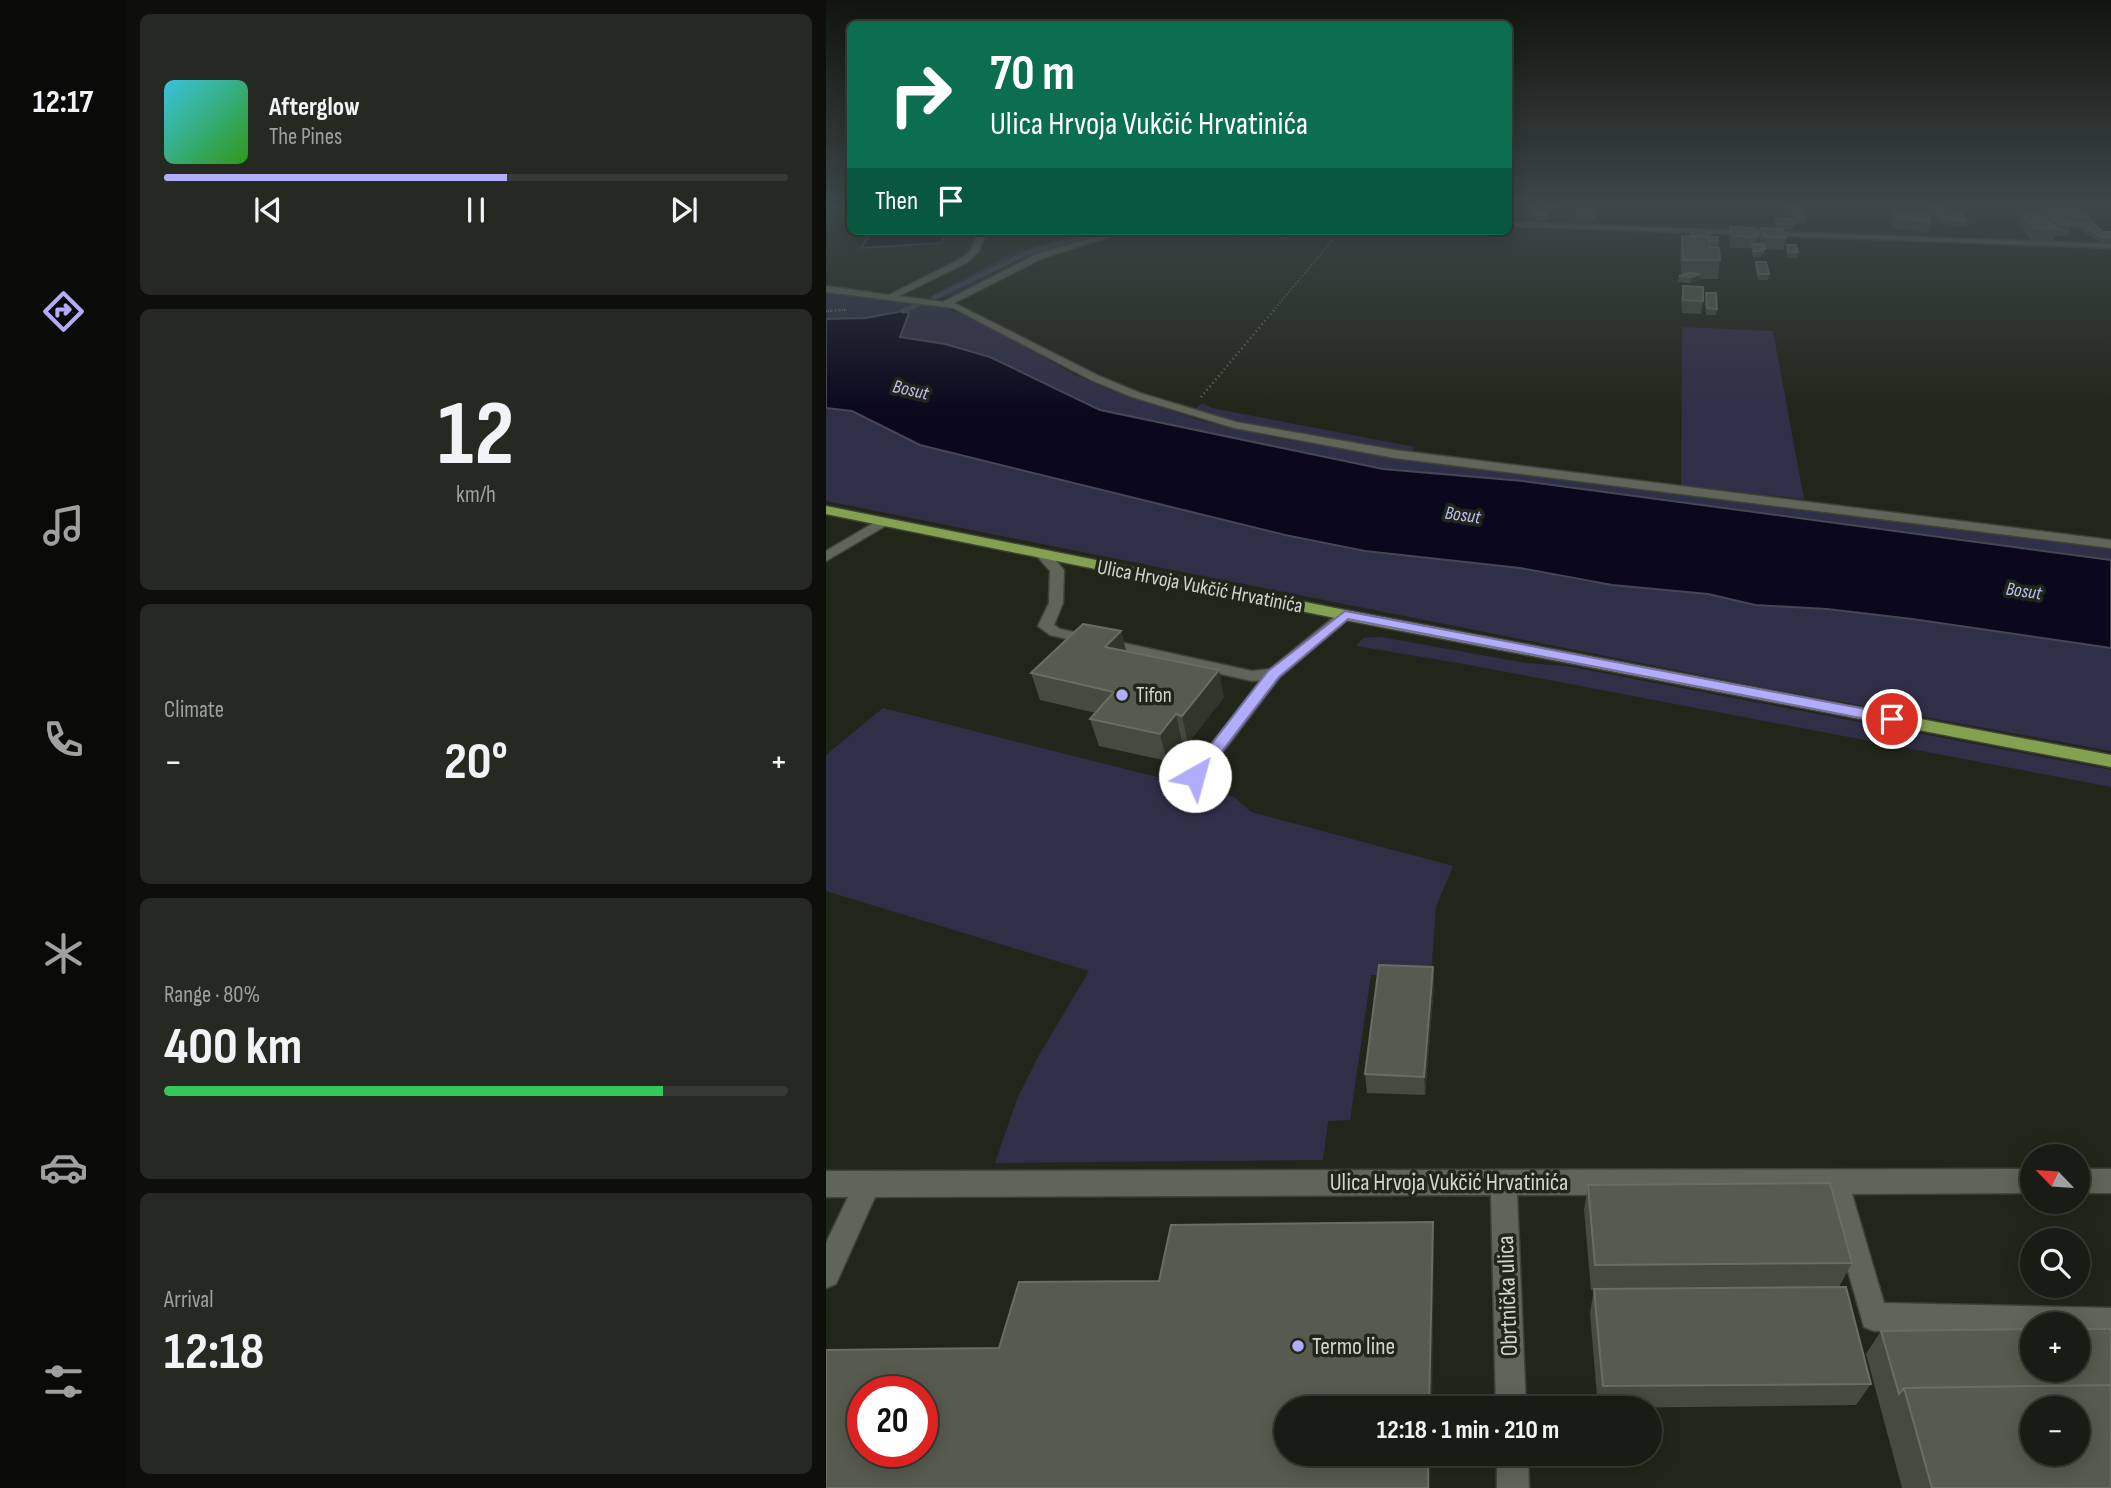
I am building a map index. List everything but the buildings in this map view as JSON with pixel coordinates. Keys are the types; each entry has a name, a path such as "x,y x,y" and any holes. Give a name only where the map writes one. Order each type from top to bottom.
{"main road":[{"name":"Ulica Hrvoja Vukčić Hrvatinića","path":"826,510 1345,615 2111,761"}],"street":[{"path":"892,296 938,273"},
{"path":"945,304 1005,273"},
{"path":"826,289 945,304 974,314 1095,379 1185,412 1281,435 1395,454 2111,544"},
{"path":"826,557 882,522"},
{"path":"1044,555 1057,570 1056,603 1046,626 1055,632 1252,676 1273,674"},
{"path":"1195,776 1273,674 1345,615"},
{"path":"1835,1181 1874,1317 2111,1322"},
{"name":"Ulica Hrvoja Vukčić Hrvatinića","path":"826,1184 2020,1181"},
{"path":"2090,1181 2111,1181"},
{"name":"Obrtnička ulica","path":"1504,1182 1511,1396"},
{"path":"826,1274 867,1184"},
{"path":"1512,1466 1513,1488"}],"path":[{"path":"1185,412 1195,404 1304,273"}],"shaded area":[{"path":"973,273 998,273 954,295 927,298"},
{"path":"826,291 942,307 981,322 1073,374 1112,391 1202,421 1276,438 1413,459 2111,548 2111,560 1523,481 1383,469 1100,410 990,357 945,344 899,337 903,311 866,318 826,319"},
{"path":"1682,327 1773,331 1804,499 1681,486"},
{"path":"1202,403 1212,408 1415,447 1410,453 1260,428 1193,411"},
{"path":"826,408 852,411 920,445 1285,535 1365,551 1520,568 1588,582 1708,594 1755,605 1827,609 1912,619 2111,648 2111,751 1766,688 826,501"},
{"path":"1381,637 1526,663 1566,666 2111,770 2111,787 1470,665 1356,646 1363,638"},
{"path":"883,708 1209,790 1234,797 1251,812 1453,866 1436,907 1431,977 1371,975 1350,1120 1328,1121 1323,1160 995,1163 1017,1099 1038,1057 1089,971 826,891 826,755"}],"water":[{"name":"Bosut","path":"903,311 909,313 900,337 945,344 990,357 1100,410 1383,469 1523,481 2111,560 2111,648 1912,619 1827,609 1755,605 1708,594 1612,585 1520,568 1365,551 1285,535 920,445 852,411 826,408 826,319 866,318"}],"waterway":[{"path":"934,298 985,273"},
{"path":"907,309 903,311 922,303"}],"place":[{"name":"Tifon","path":"1122,695"},
{"name":"Termo line","path":"1298,1346"}],"route":[{"path":"1195,776 1273,674 1345,615 1892,719"}]}
